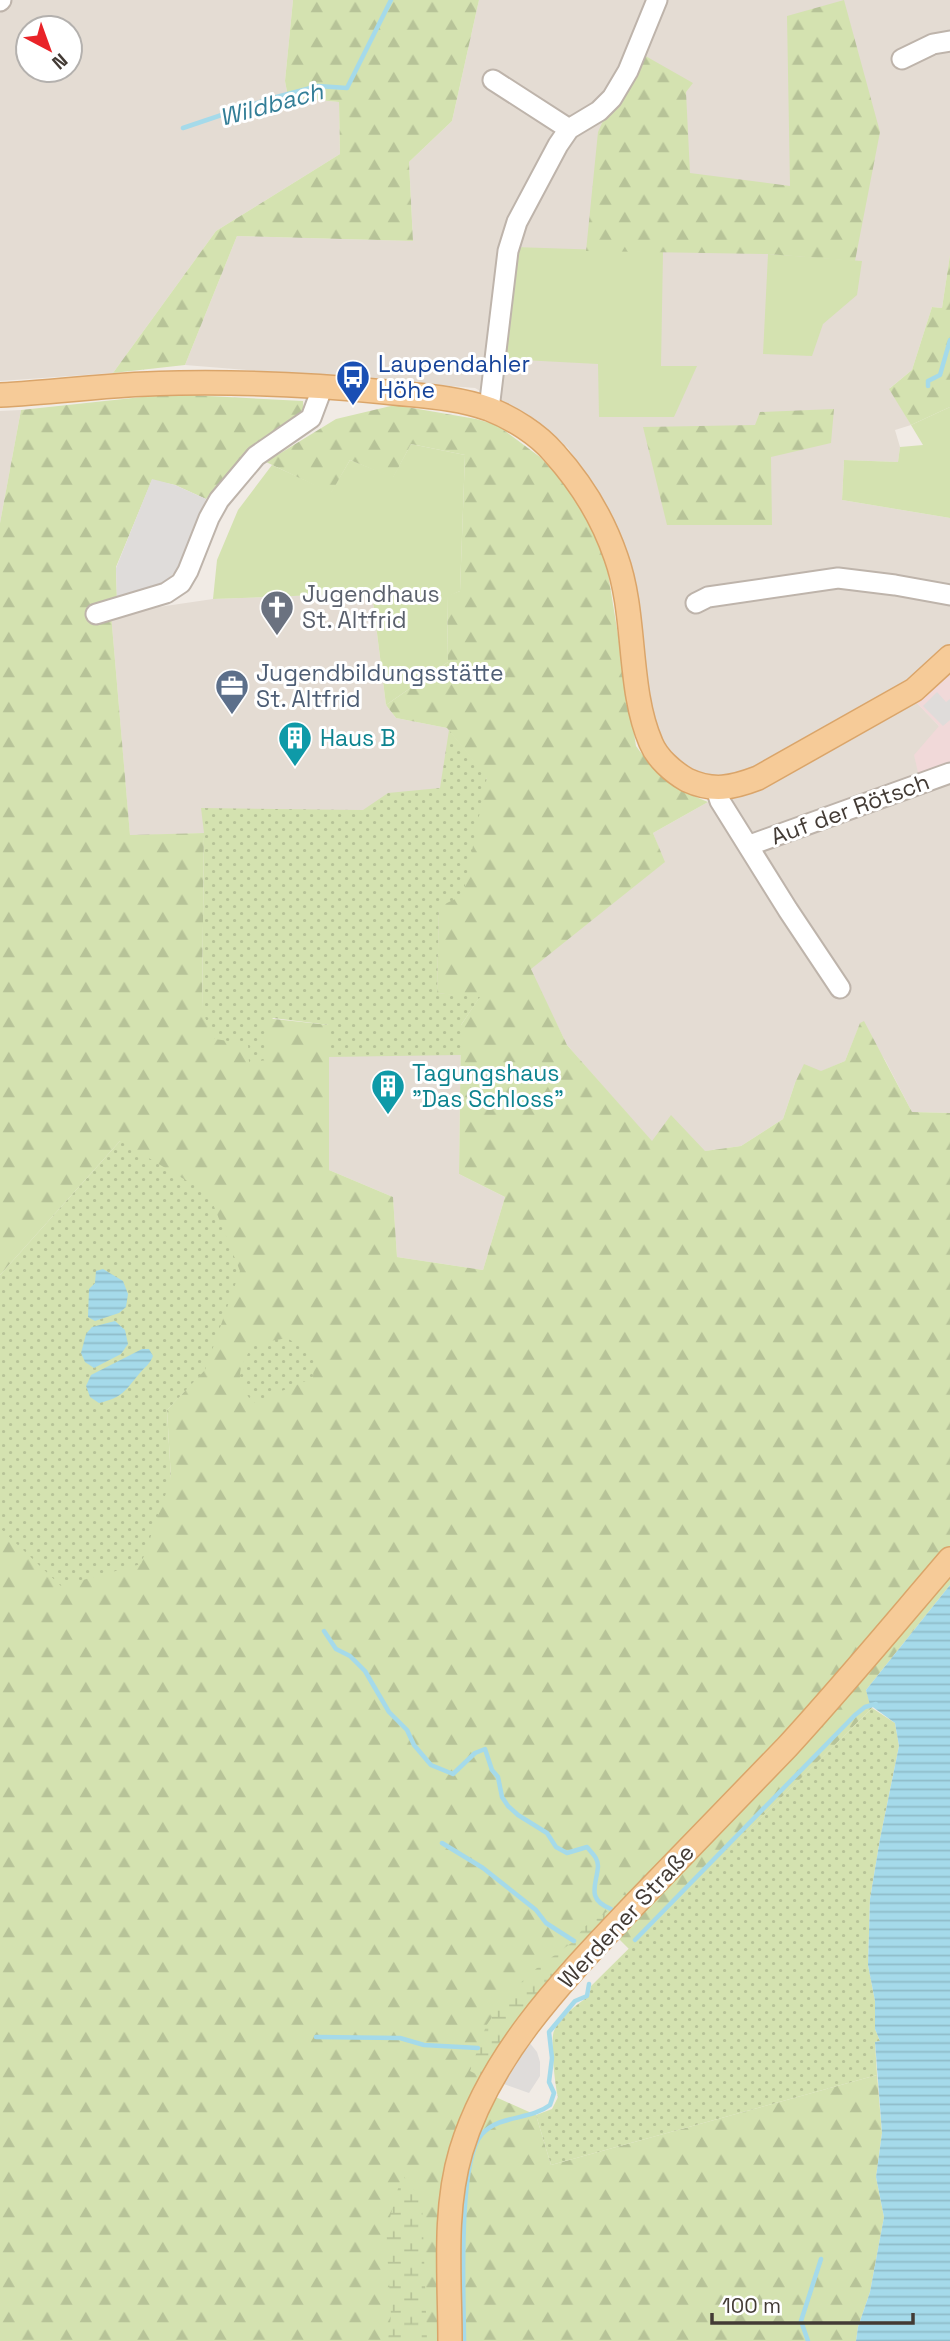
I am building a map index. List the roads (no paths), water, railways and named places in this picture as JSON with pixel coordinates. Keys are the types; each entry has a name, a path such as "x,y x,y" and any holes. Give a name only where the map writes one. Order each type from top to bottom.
{"main road":[{"path":"0,395 177,383 323,386 452,400 489,409 529,431 553,451 579,483 617,557 626,598 642,718 652,746 667,766 700,786 716,789 735,787 758,778 914,690 950,657"},
{"name":"Werdener Straße","path":"450,2341 450,2228 453,2189 461,2152 487,2088 513,2043 590,1952 788,1745 950,1559"}],"street":[{"path":"489,409 508,251 517,222 558,145 569,130 599,111 612,98 628,71 657,0"},
{"path":"902,59 933,44 950,41"},
{"path":"493,80 569,130"},
{"path":"96,614 166,593 181,583 219,500 256,456 311,418 323,386"},
{"path":"696,603 708,597 838,578 893,584 950,595"},
{"name":"Auf der Rötsch","path":"750,845 950,773"},
{"name":"Auf der Rötsch","path":"716,789 720,801 840,988"}],"water":[{"path":"103,1269 123,1281 128,1294 126,1307 119,1313 95,1321 88,1317 89,1289 95,1283 96,1271"},
{"path":"115,1321 125,1330 128,1344 121,1354 94,1368 85,1362 81,1353 86,1334 92,1327"},
{"path":"142,1349 149,1349 152,1359 122,1393 99,1403 90,1397 86,1386 91,1375"},
{"path":"950,1585 950,2341 856,2341 870,2292 884,2217 876,2177 882,2133 875,2042 880,2041 875,2029 875,2001 868,1965 870,1899 899,1746 895,1723 870,1705 866,1690"}],"waterway":[{"name":"Wildbach","path":"183,128 269,99 318,86 347,88 391,0"},
{"path":"928,386 928,381 940,375 950,340"},
{"path":"324,1631 336,1649 350,1656 365,1671 389,1712 407,1730 414,1745 431,1765 453,1774 475,1753 485,1749 492,1770 498,1777 502,1797 508,1806 547,1833 556,1847 567,1853 587,1847 598,1863 595,1896 611,1909"},
{"path":"635,1940 855,1715 865,1707 876,1704"},
{"path":"442,1843 483,1868 536,1910 546,1923 574,1941"},
{"path":"464,2341 465,2201 474,2149 482,2134 498,2123 542,2110 550,2105 554,2093 549,2082 552,2058 549,2032 575,2001 587,1996 589,1984"},
{"path":"316,2037 400,2038 424,2045 478,2048"},
{"path":"808,2341 801,2321 821,2259"}],"place":[{"name":"Laupendahler Höhe","path":"353,407"},
{"name":"Jugendhaus St. Altfrid","path":"277,637"},
{"name":"Jugendbildungsstätte St. Altfrid","path":"232,716"},
{"name":"Haus B","path":"295,768"},
{"name":"Tagungshaus \"Das Schloss\"","path":"388,1116"}]}
